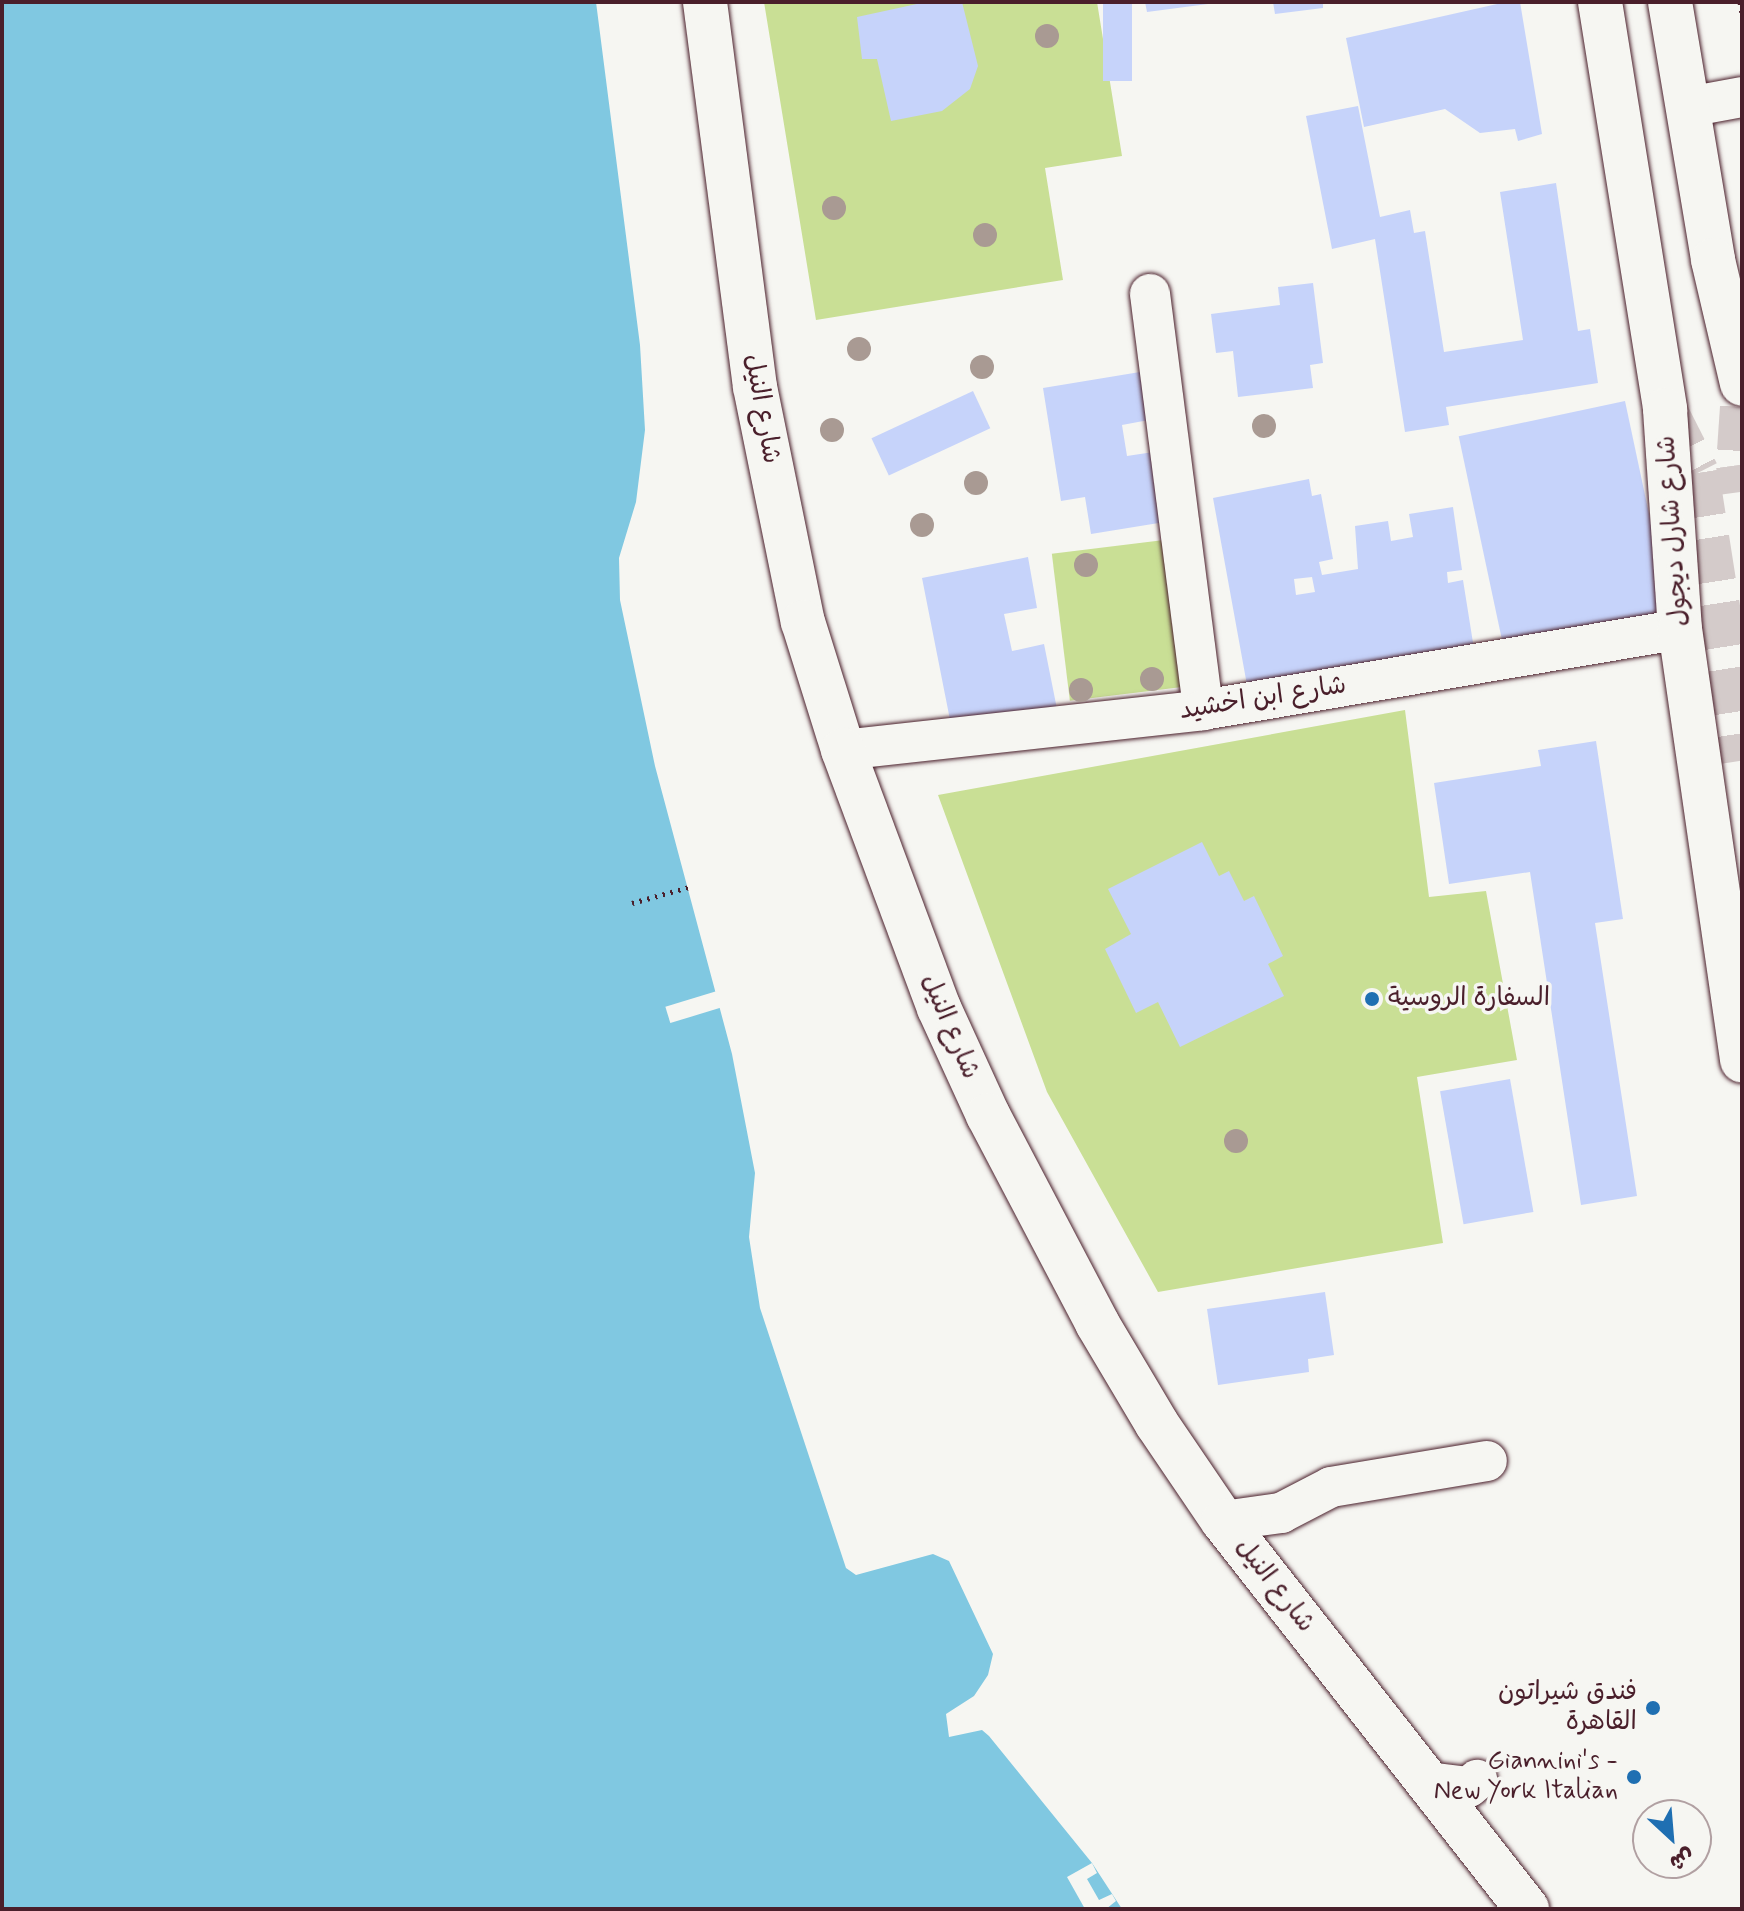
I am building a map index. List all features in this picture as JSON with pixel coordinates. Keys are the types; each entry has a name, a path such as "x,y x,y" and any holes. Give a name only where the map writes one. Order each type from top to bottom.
{"main road":[{"name":"شارع النيل","path":"705,2 755,387 803,622 843,750 939,1008 988,1115 1097,1323 1223,1521 1527,1909"},
{"name":"شارع شارل ديجول","path":"1600,2 1665,410 1680,629 1742,1061"},
{"path":"1670,2 1713,260 1740,367"}],"street":[{"path":"1688,107 1742,97"},
{"path":"1150,294 1203,710"},
{"name":"شارع ابن اخشيد","path":"843,750 1203,710 1680,629"},
{"path":"1223,1521 1281,1513 1331,1487 1487,1461"},
{"path":"1428,1782 1469,1787 1477,1780"}],"path":[{"path":"1740,2 1742,13"},
{"path":"632,903 689,887"}],"green space":[{"path":"764,2 1097,2 1122,156 1045,168 1063,280 816,320"},
{"path":"1164,540 1182,687 1070,701 1052,554"},
{"path":"1405,710 1429,897 1486,891 1517,1060 1417,1077 1443,1243 1158,1292 1047,1092 938,795"}],"water":[{"path":"2,2 596,2 640,345 645,430 636,502 619,558 620,600 655,766 732,1054 755,1173 749,1237 760,1308 846,1568 856,1575 933,1554 949,1561 993,1654 988,1675 974,1696 946,1714 949,1737 982,1730 989,1736 1092,1863 1122,1909 2,1909"}],"pier":[{"path":"717,991 722,1007 670,1023 665,1007"},
{"path":"1092,1863 1097,1873 1087,1879 1099,1900 1112,1894 1116,1901 1106,1909 1085,1909 1067,1877"}],"building":[{"path":"926,2 962,2 978,66 970,89 942,111 891,121 877,59 862,59 857,17"},
{"path":"1103,2 1132,2 1132,81 1103,81"},
{"path":"1145,2 1208,2 1208,4 1147,12"},
{"path":"1273,2 1323,2 1323,8 1275,14"},
{"path":"1506,2 1520,2 1542,134 1518,141 1515,129 1480,133 1445,109 1364,127 1346,38"},
{"path":"1358,106 1380,217 1410,210 1414,233 1425,231 1444,352 1523,340 1500,192 1556,183 1578,331 1590,329 1598,383 1446,407 1449,425 1405,432 1375,239 1332,249 1306,116"},
{"path":"1313,283 1323,363 1310,365 1313,388 1238,397 1233,351 1216,353 1211,314 1280,305 1278,287"},
{"path":"1146,371 1154,419 1122,425 1127,456 1160,451 1171,521 1091,534 1085,497 1061,501 1043,388"},
{"path":"973,391 990,428 889,475 871,438"},
{"path":"1625,401 1671,619 1505,654 1459,436"},
{"path":"1309,479 1312,496 1321,494 1333,559 1319,562 1322,575 1358,569 1355,526 1388,521 1391,541 1413,537 1409,514 1453,507 1462,570 1447,572 1448,583 1463,580 1474,649 1247,685 1213,498","holes":["1312,577 1315,592 1296,595 1294,579"]},
{"path":"1028,557 1037,608 1004,614 1012,651 1044,644 1057,709 952,730 922,578"},
{"path":"1596,741 1623,919 1595,923 1637,1196 1581,1205 1530,872 1449,884 1434,783 1541,766 1538,750"},
{"path":"1202,842 1219,876 1229,871 1244,901 1254,896 1283,956 1268,964 1284,996 1180,1047 1158,1002 1136,1013 1105,949 1131,934 1108,889"},
{"path":"1510,1079 1533,1212 1464,1224 1440,1091"},
{"path":"1325,1292 1334,1355 1308,1359 1309,1372 1218,1385 1207,1309"}],"tunnel":[{"path":"1742,407 1738,465 1742,492"},
{"path":"1665,410 1697,473 1742,761"}],"place":[{"name":"السفارة الروسية","path":"1372,999"},
{"name":"فندق شيراتون القاهرة","path":"1653,1708"},
{"name":"Giannini's - New York Italian","path":"1634,1777"}]}
